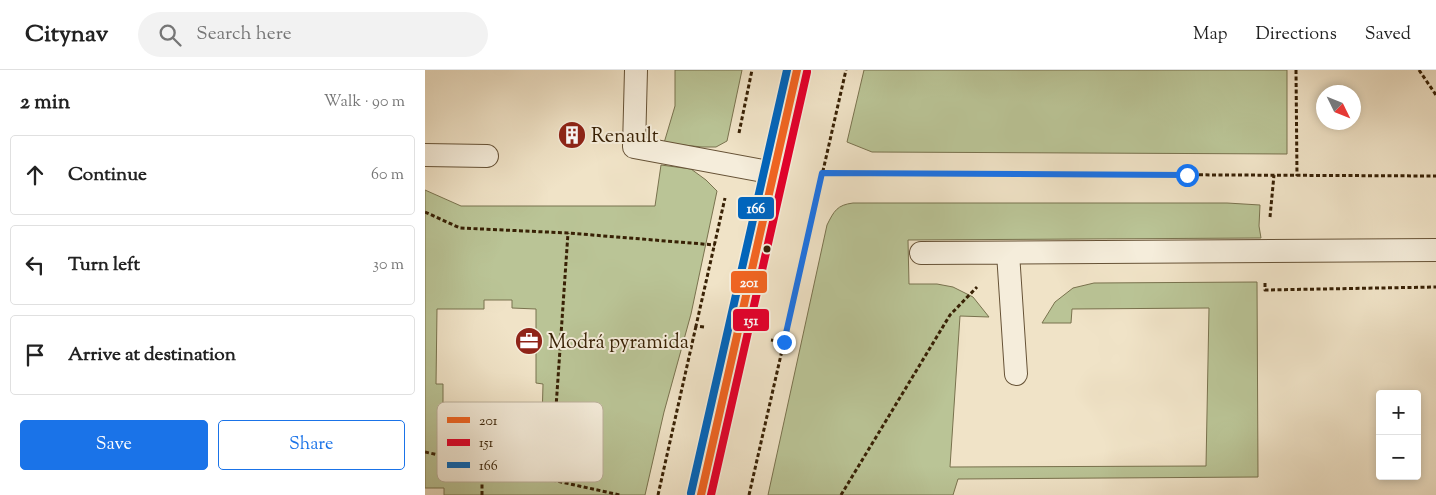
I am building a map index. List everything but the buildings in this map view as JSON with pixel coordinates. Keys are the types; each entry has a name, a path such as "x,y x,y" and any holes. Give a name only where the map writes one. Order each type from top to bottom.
{"street":[{"path":"701,495 797,70"}],"lane":[{"path":"636,70 634,147 774,173"},
{"path":"425,155 487,156"},
{"path":"921,253 1436,250"},
{"path":"1008,253 1015,374"}],"path":[{"path":"749,495 846,70"},
{"path":"1296,70 1297,176"},
{"path":"1419,70 1436,95"},
{"path":"822,173 1436,176"},
{"path":"425,212 460,228 568,233 715,245"},
{"path":"556,402 568,233"},
{"path":"841,495 950,315 1008,253"},
{"path":"658,495 696,326"},
{"path":"482,482 482,495"},
{"path":"560,482 620,495"}],"green space":[{"path":"675,70 742,70 727,141 716,147 664,143 675,106"},
{"path":"864,70 1287,70 1287,154 872,152 847,142"},
{"path":"661,165 691,169 717,191 691,314 664,412 645,495 444,495 444,488 425,488 425,190 461,206 655,206","holes":["484,300 512,300 512,308 536,309 536,383 543,384 543,402 603,402 603,482 437,482 437,402 443,402 443,384 436,384 437,309 484,309"]},
{"path":"853,203 1227,203 1260,205 1259,226 1261,238 908,240 909,284 937,284 953,287 973,297 989,317 960,316 950,467 1206,466 1209,308 1072,309 1071,323 1042,323 1055,302 1073,288 1094,283 1257,282 1258,477 958,479 953,495 768,495 827,225 840,207"}],"transit line":[{"name":"166","path":"691,493 787,70"},
{"name":"201","path":"701,495 797,70"},
{"name":"151","path":"711,495 807,72"}],"place":[{"name":"Renault","path":"572,135"},
{"name":"Modrá pyramida","path":"529,341"}],"route":[{"path":"784,342 822,173 1187,175"}]}
